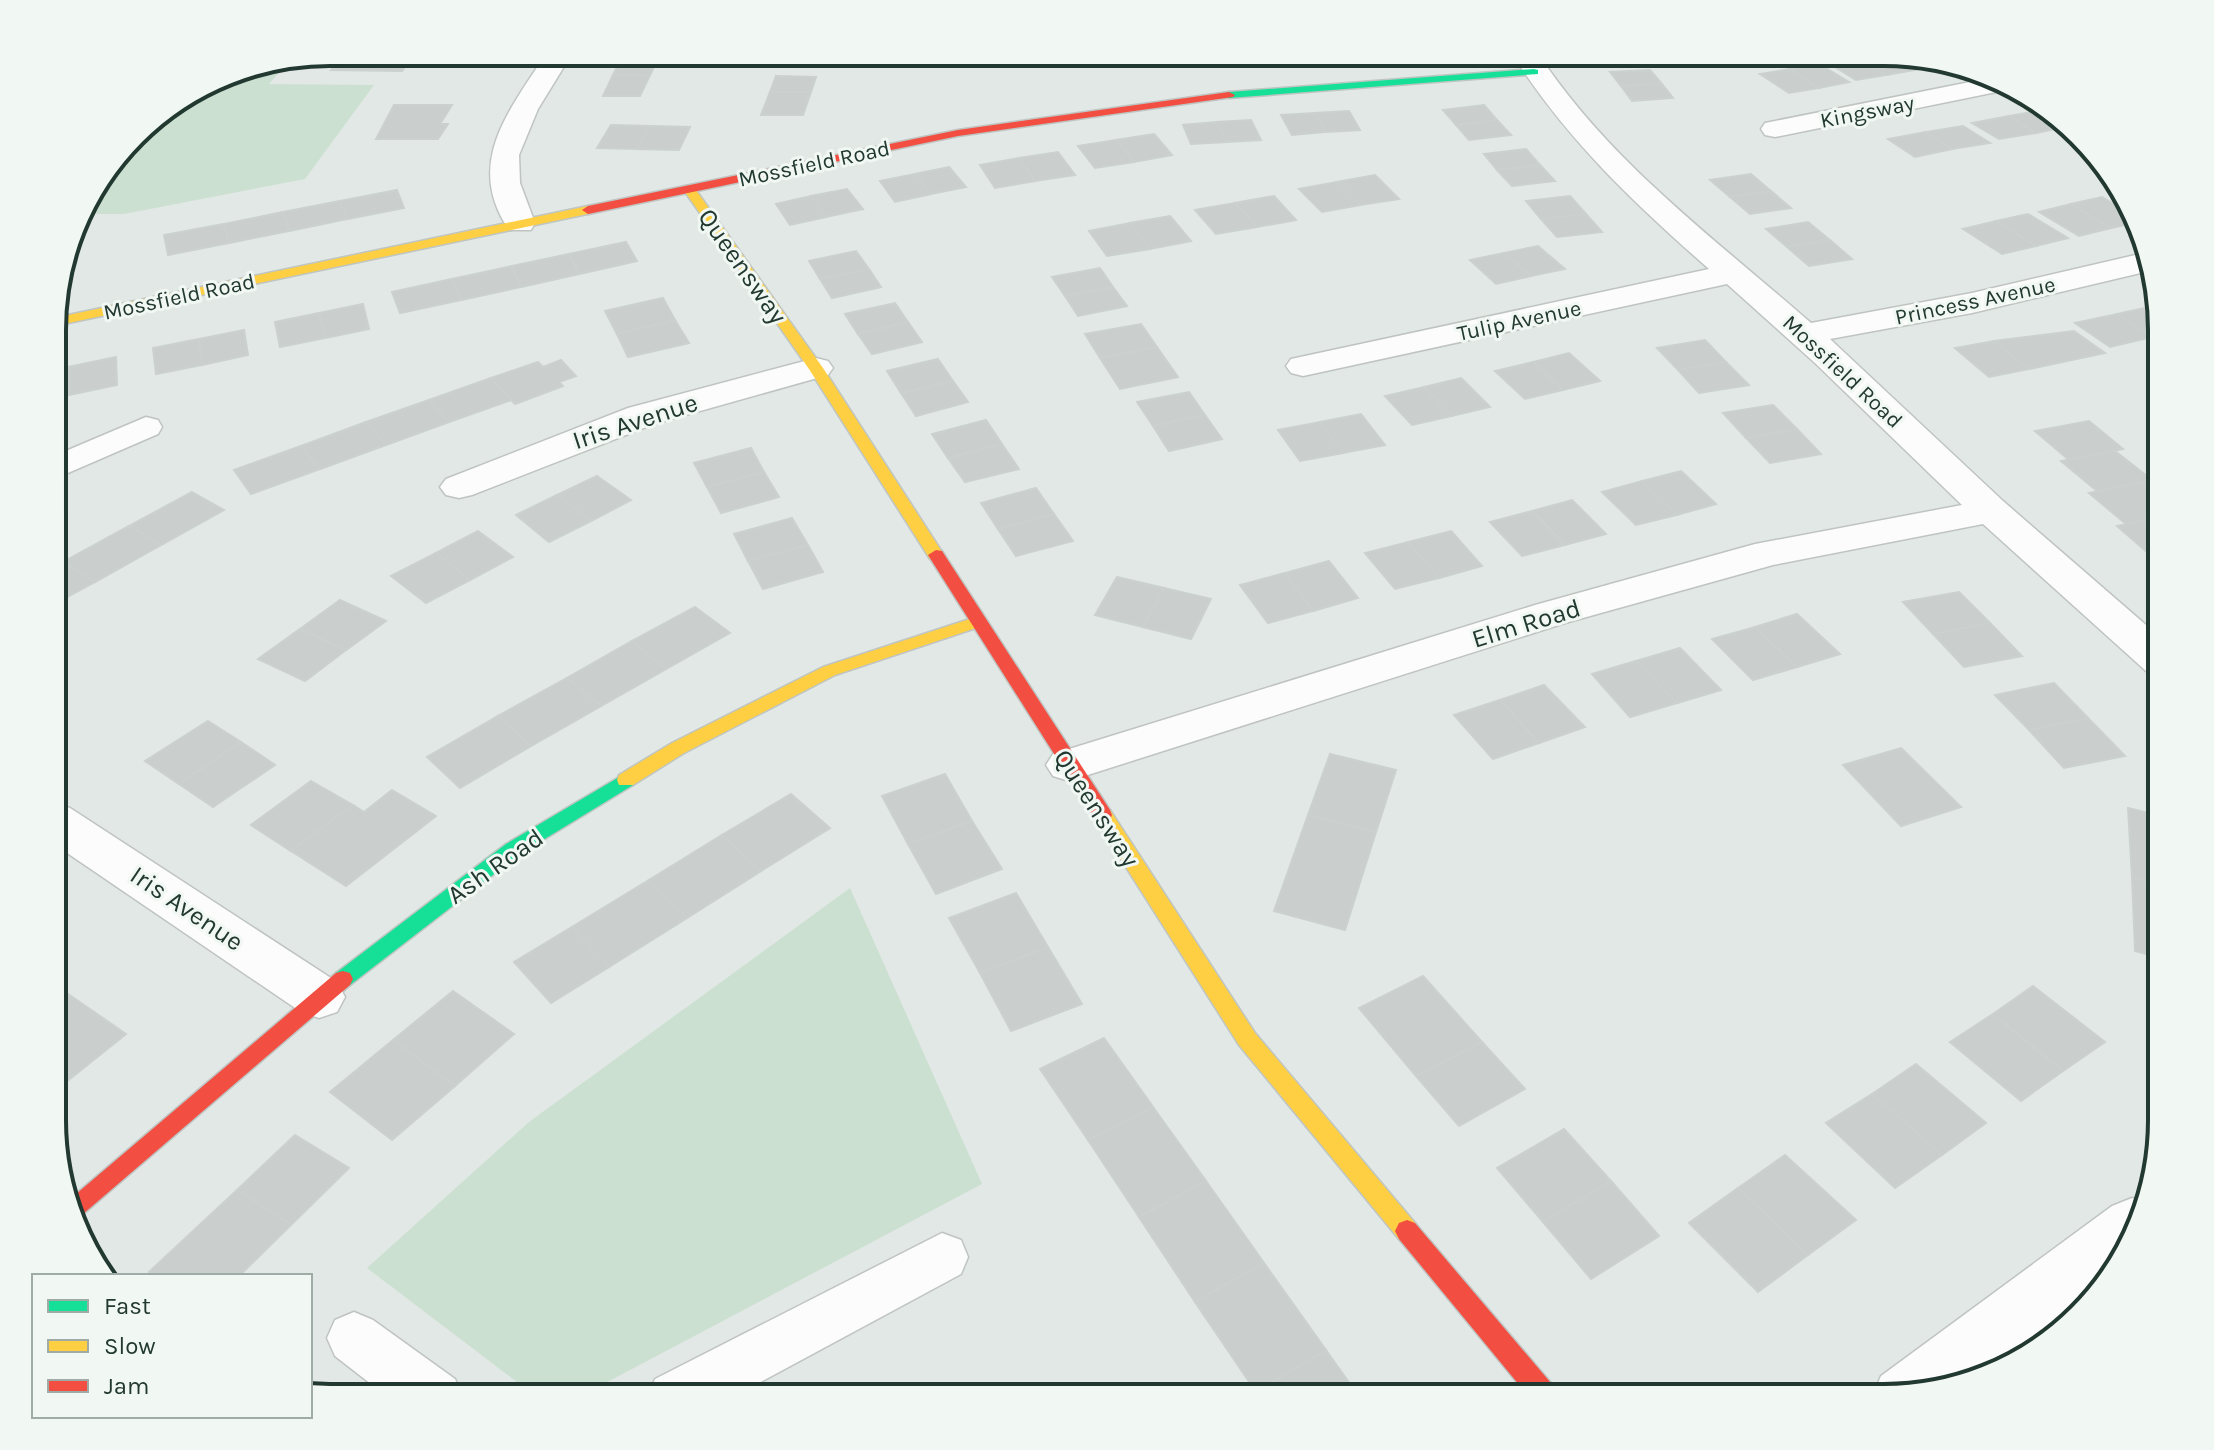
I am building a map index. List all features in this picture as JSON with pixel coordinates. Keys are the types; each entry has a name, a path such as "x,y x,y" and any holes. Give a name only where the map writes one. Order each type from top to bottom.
{"street":[{"name":"Mossfield Road","path":"67,319 958,133 1099,108 1488,66"},
{"name":"Mossfield Road","path":"1532,66 1583,132 1733,273 1804,334 1991,511 2147,649"},
{"path":"520,223 503,172 503,155 509,139 551,67"},
{"name":"Kingsway","path":"1775,129 1987,87"},
{"name":"Queensway","path":"689,189 816,368 1247,1039 1535,1383"},
{"name":"Princess Avenue","path":"1804,334 1972,303 2139,264"},
{"name":"Tulip Avenue","path":"1303,366 1733,273"},
{"name":"Iris Avenue","path":"459,487 641,416 816,368"},
{"name":"Elm Road","path":"1069,765 1550,614 1740,561 1991,511"},
{"name":"Ash Road","path":"80,1205 319,997 513,849 678,748 829,671 979,621"},
{"name":"Iris Avenue","path":"66,828 319,997"},
{"path":"1934,1379 2033,1323 2122,1234"}],"lane":[{"path":"66,464 146,427"},
{"path":"702,1384 942,1257"},
{"path":"354,1338 416,1384"}],"green space":[{"path":"281,71 269,84 374,85 305,179 124,214 93,214 110,183 131,156 156,131 198,101 229,86"},
{"path":"850,888 982,1184 604,1384 519,1384 367,1268 529,1122"}],"building":[{"path":"1822,66 1849,82 1819,88 1790,69"},
{"path":"1833,66 1871,66 1886,75 1856,80"},
{"path":"1871,66 1915,70 1886,75"},
{"path":"334,67 405,67 402,71 331,70"},
{"path":"617,67 654,67 650,75 613,75"},
{"path":"1790,69 1819,88 1789,93 1760,74"},
{"path":"1650,70 1662,84 1621,86 1610,72"},
{"path":"613,75 650,75 640,96 603,96"},
{"path":"776,76 816,77 811,92 770,92"},
{"path":"1662,84 1673,98 1632,101 1621,86"},
{"path":"770,92 811,92 803,115 761,115"},
{"path":"394,105 452,105 440,124 448,124 438,139 376,139"},
{"path":"1484,105 1497,120 1456,125 1443,110"},
{"path":"1349,111 1360,130 1326,132 1315,113"},
{"path":"2034,112 2055,129 2036,133 2009,116"},
{"path":"1315,113 1326,132 1292,135 1281,115"},
{"path":"2009,116 2036,133 1999,139 1972,123"},
{"path":"1251,120 1261,140 1226,142 1217,122"},
{"path":"1497,120 1511,135 1469,140 1456,125"},
{"path":"1217,122 1226,142 1191,144 1183,125"},
{"path":"611,125 650,126 638,149 597,148"},
{"path":"650,126 690,127 679,150 638,149"},
{"path":"1963,126 1990,143 1952,149 1926,132"},
{"path":"1926,132 1952,149 1915,157 1888,139"},
{"path":"1154,134 1172,155 1134,162 1116,140"},
{"path":"1116,140 1134,162 1095,168 1078,146"},
{"path":"1526,149 1540,165 1497,170 1484,154"},
{"path":"1058,152 1075,175 1035,181 1019,158"},
{"path":"1019,158 1035,181 995,188 980,165"},
{"path":"1540,165 1555,181 1512,186 1497,170"},
{"path":"949,167 966,187 931,194 915,174"},
{"path":"915,174 931,194 895,202 880,181"},
{"path":"1751,174 1771,191 1730,197 1710,180"},
{"path":"1375,175 1399,199 1360,205 1337,182"},
{"path":"1337,182 1360,205 1322,212 1299,189"},
{"path":"847,189 863,209 826,217 811,196"},
{"path":"397,190 404,208 347,219 340,201"},
{"path":"1771,191 1791,208 1750,214 1730,197"},
{"path":"811,196 826,217 790,225 776,204"},
{"path":"1274,196 1296,220 1257,227 1235,203"},
{"path":"1570,196 1586,214 1541,219 1526,201"},
{"path":"2102,197 2117,206 2126,225 2111,228 2071,204"},
{"path":"340,201 347,219 289,231 283,212"},
{"path":"1235,203 1257,227 1216,234 1195,210"},
{"path":"2071,204 2111,228 2079,236 2039,212"},
{"path":"283,212 289,231 229,243 224,224"},
{"path":"1586,214 1602,232 1557,237 1541,219"},
{"path":"2028,214 2068,238 2036,246 1996,221"},
{"path":"1170,216 1191,241 1150,249 1130,223"},
{"path":"1996,221 2036,246 2002,254 1963,229"},
{"path":"1808,222 1830,240 1787,247 1766,229"},
{"path":"1130,223 1150,249 1107,256 1089,231"},
{"path":"224,224 229,243 168,255 164,235"},
{"path":"1830,240 1852,259 1809,266 1787,247"},
{"path":"626,242 637,261 579,274 569,254"},
{"path":"1538,246 1565,269 1531,276 1504,253"},
{"path":"856,251 869,269 820,279 809,261"},
{"path":"1504,253 1531,276 1496,284 1470,260"},
{"path":"569,254 579,274 521,287 512,266"},
{"path":"512,266 521,287 461,300 452,279"},
{"path":"1100,268 1113,287 1065,296 1052,277"},
{"path":"869,269 881,287 832,298 820,279"},
{"path":"452,279 461,300 400,313 392,292"},
{"path":"1113,287 1127,306 1078,316 1065,296"},
{"path":"663,298 675,320 617,334 605,311"},
{"path":"895,303 908,322 858,334 845,314"},
{"path":"363,304 369,329 325,338 319,313"},
{"path":"2146,308 2147,334 2117,314"},
{"path":"319,313 325,338 280,347 275,322"},
{"path":"2117,314 2147,334 2147,338 2110,347 2075,323"},
{"path":"675,320 689,343 628,357 617,334"},
{"path":"908,322 922,342 872,354 858,334"},
{"path":"1141,324 1157,347 1100,358 1085,334"},
{"path":"244,330 248,355 202,365 199,339"},
{"path":"2074,331 2105,353 2029,369 1994,341"},
{"path":"199,339 202,365 156,374 153,348"},
{"path":"1705,340 1726,362 1678,370 1657,348"},
{"path":"1994,341 2029,369 1989,377 1955,348"},
{"path":"1157,347 1178,377 1120,389 1100,358"},
{"path":"1569,353 1600,381 1563,390 1533,362"},
{"path":"116,357 117,385 69,395 68,367"},
{"path":"938,359 953,381 901,393 887,371"},
{"path":"561,360 576,376 559,382 563,386 515,404 491,378 538,362 543,367"},
{"path":"1533,362 1563,390 1525,399 1495,371"},
{"path":"1726,362 1749,385 1699,393 1678,370"},
{"path":"66,367 69,395 66,396"},
{"path":"491,378 511,400 449,422 429,400"},
{"path":"1461,378 1490,407 1452,416 1424,387"},
{"path":"953,381 968,402 916,416 901,393"},
{"path":"1424,387 1452,416 1412,425 1385,396"},
{"path":"1189,392 1205,415 1153,426 1137,402"},
{"path":"429,400 449,422 386,445 366,422"},
{"path":"1773,405 1797,429 1746,438 1723,413"},
{"path":"1361,414 1385,445 1343,453 1320,422"},
{"path":"1205,415 1222,439 1169,451 1153,426"},
{"path":"986,420 1002,444 948,458 932,434"},
{"path":"2089,421 2123,449 2069,460 2035,431"},
{"path":"366,422 386,445 320,469 301,446"},
{"path":"1320,422 1343,453 1300,461 1278,430"},
{"path":"1797,429 1821,454 1770,463 1746,438"},
{"path":"1002,444 1019,469 965,482 948,458"},
{"path":"301,446 320,469 251,494 234,470"},
{"path":"751,448 764,472 707,487 694,463"},
{"path":"2115,451 2147,476 2147,481 2097,491 2061,461"},
{"path":"1681,471 1716,504 1677,515 1642,481"},
{"path":"764,472 779,497 721,513 707,487"},
{"path":"597,476 631,500 591,521 557,495"},
{"path":"1642,481 1677,515 1636,525 1602,492"},
{"path":"2144,482 2147,484 2147,520 2126,524 2089,493"},
{"path":"1036,488 1054,514 998,529 981,503"},
{"path":"192,492 224,510 161,545 129,526"},
{"path":"557,495 591,521 549,542 516,515"},
{"path":"1572,500 1606,534 1565,545 1532,511"},
{"path":"1532,511 1565,545 1522,556 1490,522"},
{"path":"1054,514 1073,541 1016,556 998,529"},
{"path":"792,518 808,545 748,561 734,534"},
{"path":"2147,520 2147,552 2117,526"},
{"path":"129,526 161,545 95,582 66,564 66,560"},
{"path":"478,531 513,557 470,580 436,553"},
{"path":"1451,531 1482,566 1439,578 1408,542"},
{"path":"1408,542 1439,578 1395,589 1365,553"},
{"path":"808,545 823,572 763,589 748,561"},
{"path":"436,553 470,580 426,603 391,576"},
{"path":"1329,561 1358,598 1313,611 1285,573"},
{"path":"66,564 95,582 66,598"},
{"path":"1285,573 1313,611 1268,623 1240,585"},
{"path":"1117,577 1164,588 1143,627 1095,615"},
{"path":"1164,588 1211,599 1191,639 1143,627"},
{"path":"1959,592 1990,623 1933,634 1903,602"},
{"path":"340,600 386,621 346,650 300,629"},
{"path":"695,607 730,633 666,669 632,641"},
{"path":"1797,614 1840,654 1797,667 1755,627"},
{"path":"1990,623 2022,656 1964,667 1933,634"},
{"path":"1755,627 1797,667 1753,680 1712,639"},
{"path":"300,629 346,650 305,681 258,659"},
{"path":"632,641 666,669 601,706 567,678"},
{"path":"1680,648 1721,690 1677,703 1636,661"},
{"path":"1636,661 1677,703 1630,717 1592,674"},
{"path":"567,678 601,706 531,746 498,716"},
{"path":"2054,683 2088,718 2029,730 1995,695"},
{"path":"1544,685 1585,727 1539,743 1500,700"},
{"path":"1500,700 1539,743 1493,759 1454,715"},
{"path":"498,716 531,746 460,788 427,757"},
{"path":"2088,718 2125,756 2064,768 2029,730"},
{"path":"208,721 241,742 179,784 145,761"},
{"path":"241,742 275,765 213,807 179,784"},
{"path":"1901,748 1961,807 1901,826 1843,765"},
{"path":"1330,754 1396,770 1376,832 1308,815"},
{"path":"945,774 972,821 908,844 882,796"},
{"path":"311,781 353,805 291,851 251,825"},
{"path":"392,790 436,816 346,886 291,851 353,805 364,812"},
{"path":"791,794 830,828 761,871 722,835"},
{"path":"2128,808 2147,813 2147,881 2132,877"},
{"path":"1308,815 1376,832 1345,930 1274,911"},
{"path":"972,821 1002,869 936,894 908,844"},
{"path":"722,835 761,871 687,918 649,880"},
{"path":"2132,877 2147,881 2147,954 2135,951"},
{"path":"649,880 687,918 609,967 572,927"},
{"path":"1016,893 1048,947 980,973 949,918"},
{"path":"572,927 609,967 551,1003 514,962"},
{"path":"1048,947 1082,1004 1011,1031 980,973"},
{"path":"1423,976 1482,1042 1416,1076 1359,1008"},
{"path":"2033,986 2105,1042 2063,1071 1993,1014"},
{"path":"453,991 514,1034 455,1086 393,1040"},
{"path":"66,995 126,1034 66,1082"},
{"path":"1993,1014 2063,1071 2021,1101 1950,1042"},
{"path":"1104,1038 1153,1107 1088,1140 1040,1069"},
{"path":"393,1040 455,1086 392,1140 330,1092"},
{"path":"1482,1042 1525,1089 1459,1126 1416,1076"},
{"path":"1916,1064 1986,1123 1942,1155 1872,1094"},
{"path":"1872,1094 1942,1155 1895,1188 1826,1123"},
{"path":"1153,1107 1206,1181 1139,1217 1088,1140"},
{"path":"1564,1129 1611,1181 1543,1222 1497,1168"},
{"path":"295,1135 349,1168 291,1225 237,1190"},
{"path":"1785,1155 1856,1220 1808,1255 1738,1188"},
{"path":"1206,1181 1264,1263 1195,1302 1139,1217"},
{"path":"1611,1181 1659,1236 1591,1279 1543,1222"},
{"path":"1738,1188 1808,1255 1758,1292 1689,1223"},
{"path":"237,1190 291,1225 241,1274 149,1272"},
{"path":"1264,1263 1326,1350 1270,1383 1250,1383 1195,1302"},
{"path":"1326,1350 1350,1383 1270,1383"}],"traffic: fast":[{"path":"1229,95 1534,72"},
{"path":"343,979 513,849 626,780"}],"traffic: slow":[{"path":"689,189 816,368 936,555"},
{"path":"67,319 588,210"},
{"path":"626,780 678,748 829,671 979,621"},
{"path":"1103,815 1247,1039 1407,1231"}],"traffic: jam":[{"path":"588,210 958,133 1229,95"},
{"path":"936,555 1103,815"},
{"path":"80,1205 343,979"},
{"path":"1407,1231 1535,1383"}]}
